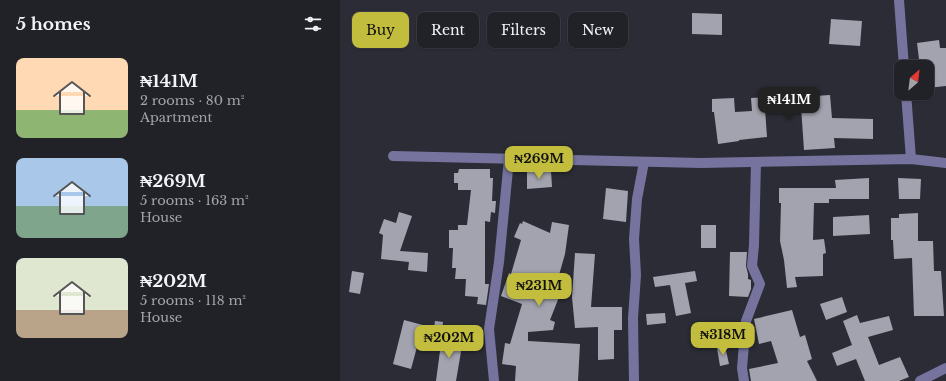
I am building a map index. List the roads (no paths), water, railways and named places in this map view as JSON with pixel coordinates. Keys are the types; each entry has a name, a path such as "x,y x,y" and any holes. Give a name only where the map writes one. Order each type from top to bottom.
{"street":[{"path":"900,0 904,60"},
{"path":"907,100 911,160"},
{"path":"393,156 701,163 911,160 946,163"},
{"path":"494,381 489,329 499,262 510,159"},
{"path":"634,381 633,318 636,275 634,239 637,198 644,162"},
{"path":"744,381 742,368 746,321 760,284 752,266 756,162"},
{"path":"920,381 946,368"}]}
